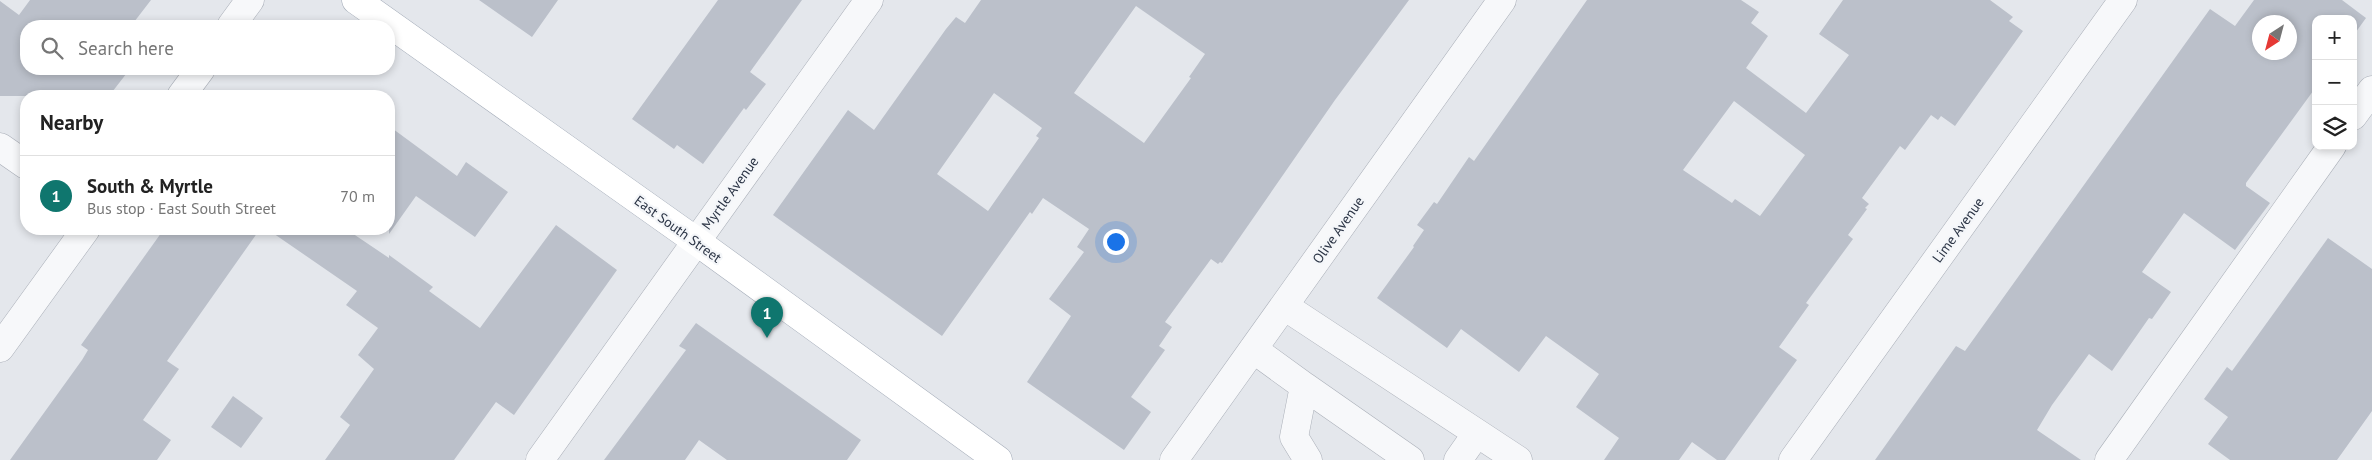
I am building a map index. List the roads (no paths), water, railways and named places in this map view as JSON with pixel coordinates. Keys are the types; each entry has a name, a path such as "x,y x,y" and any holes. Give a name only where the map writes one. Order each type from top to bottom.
{"main road":[{"name":"East South Street","path":"356,0 384,20"},
{"name":"East South Street","path":"395,28 696,241 998,460"}],"street":[{"path":"235,20 250,0"},
{"name":"Myrtle Avenue","path":"540,460 868,0"},
{"name":"Olive Avenue","path":"1174,460 1502,0"},
{"name":"Lime Avenue","path":"1792,460 2123,0"},
{"path":"185,90 197,75"},
{"path":"2357,111 2372,90"},
{"path":"0,147 20,161"},
{"path":"2110,460 2329,150"},
{"path":"0,348 82,235"},
{"path":"1284,306 1518,460"},
{"path":"1253,349 1410,460"},
{"path":"1304,386 1294,437 1308,460"},
{"path":"1458,460 1477,433"}],"place":[{"name":"South & Myrtle","path":"767,338"}]}
